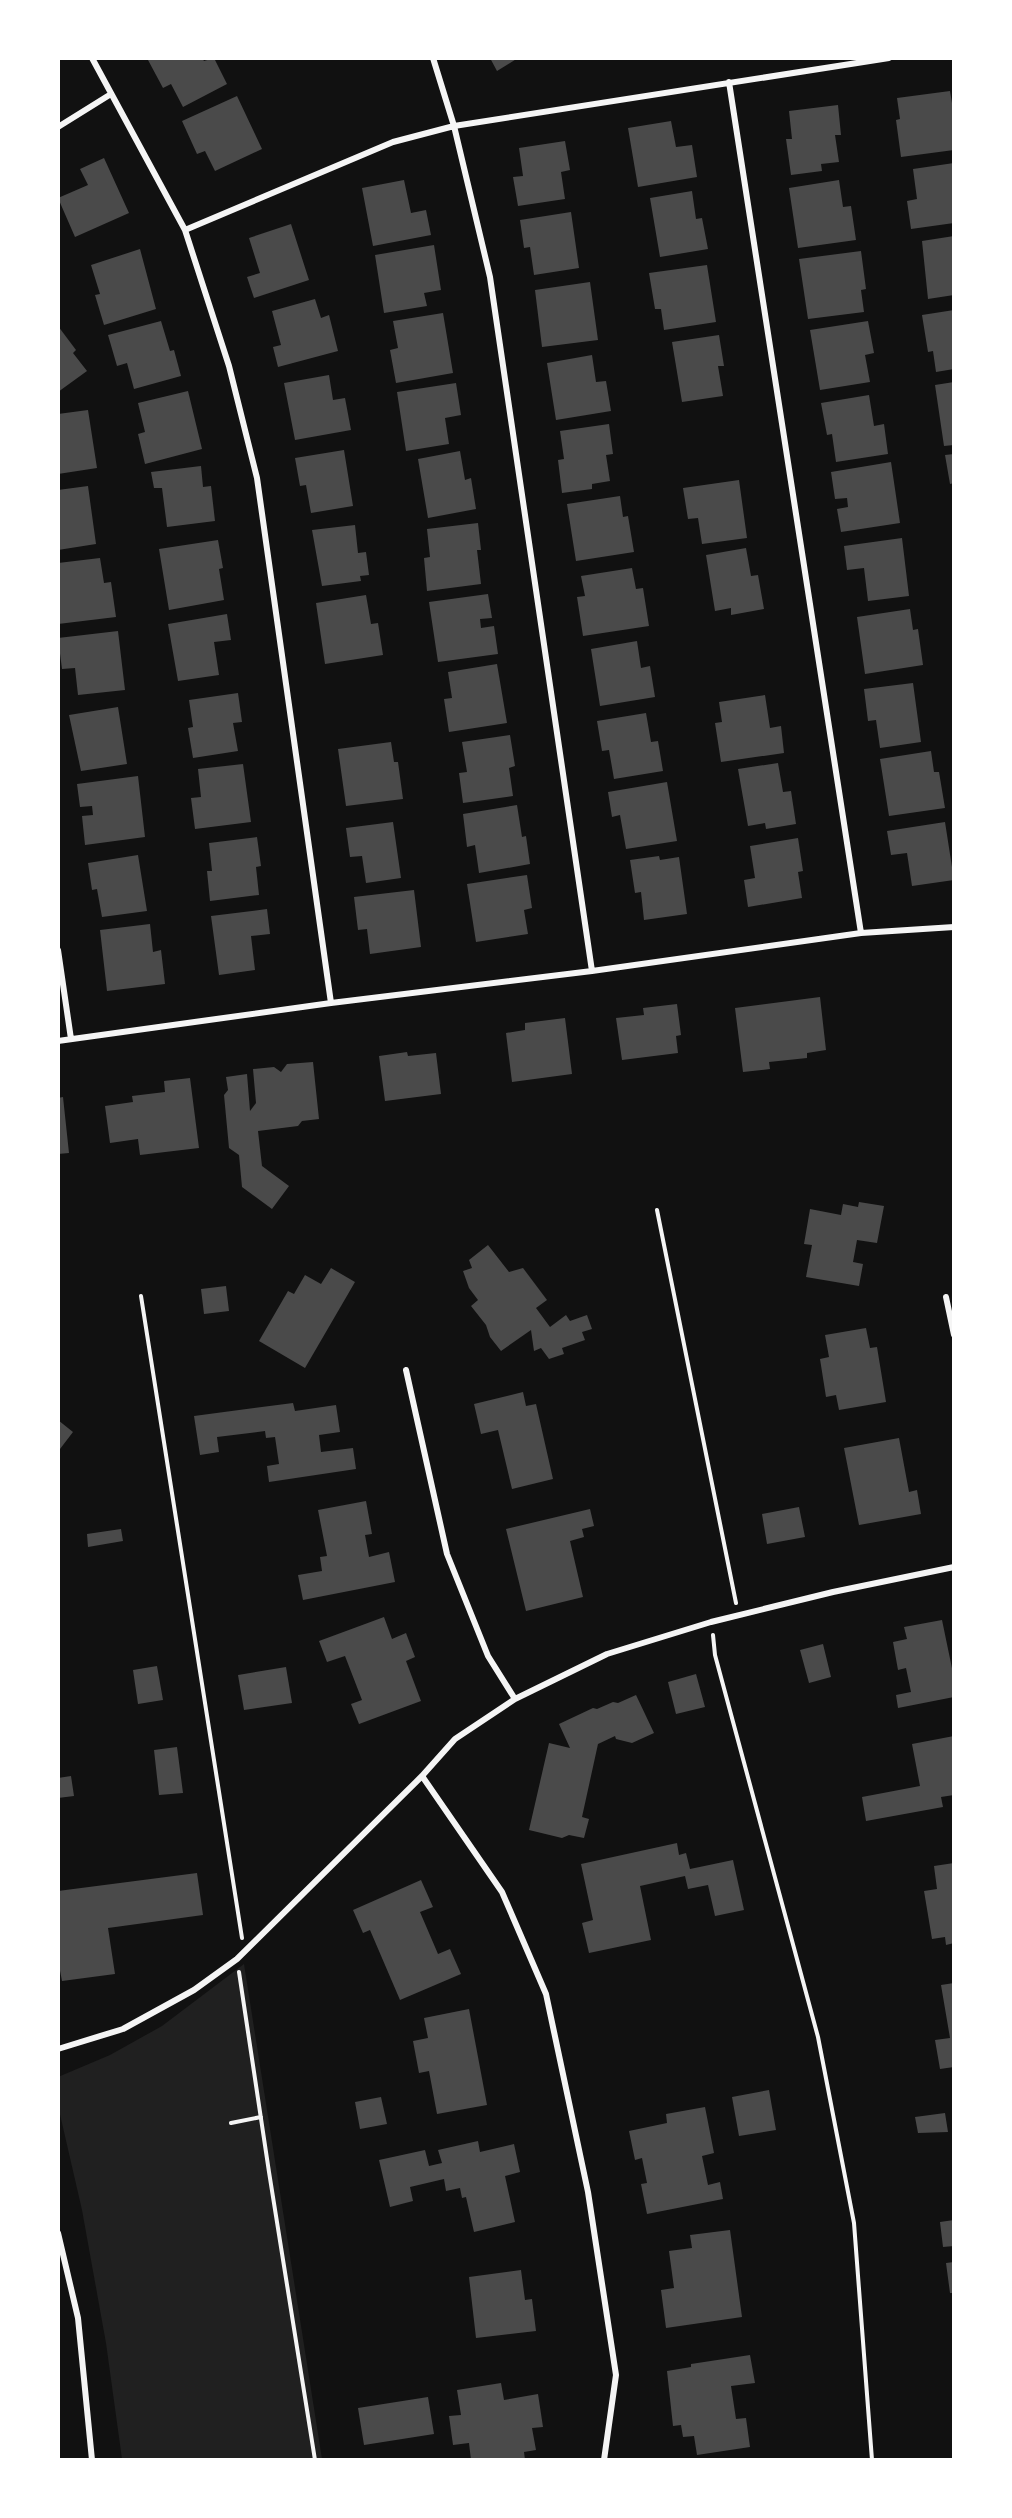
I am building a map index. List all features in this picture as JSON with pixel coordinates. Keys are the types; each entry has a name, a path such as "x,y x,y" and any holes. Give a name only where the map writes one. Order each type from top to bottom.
{"street":[{"path":"92,58 185,230 229,366 257,478 331,1003"},
{"path":"433,58 454,126 490,277 592,971"},
{"path":"185,230 393,142 454,126 889,58"},
{"path":"729,82 861,933"},
{"path":"58,127 111,94"},
{"path":"58,1041 331,1003 592,971 861,933 954,927"},
{"path":"58,950 71,1039"},
{"path":"946,1297 954,1335"},
{"path":"406,1370 447,1554 488,1656 515,1699"},
{"path":"58,2049 123,2029 194,1990 237,1959 422,1776 455,1739 515,1699 607,1654 711,1622 954,1567"},
{"path":"422,1776 502,1892 546,1994 588,2192 616,2375 604,2460"},
{"path":"58,2233 78,2318 92,2460"}],"path":[{"path":"657,1210 739,1615"},
{"path":"141,1296 244,1951"},
{"path":"711,1622 716,1655 818,2037 834,2118 854,2223 872,2460"},
{"path":"237,1959 315,2460"},
{"path":"231,2123 261,2117"}],"shaded area":[{"path":"244,1964 322,2459 122,2459 106,2343 82,2210 59,2110 58,2077 110,2055 162,2026"}],"building":[{"path":"151,58 202,58 204,61 214,58 227,84 183,107 171,84 163,88 148,60"},
{"path":"490,58 518,58 497,71"},
{"path":"950,91 954,115 954,150 901,157 896,120 900,119 897,98"},
{"path":"237,96 262,149 215,171 205,151 197,154 182,121"},
{"path":"838,105 841,135 835,135 839,162 821,164 822,171 791,175 786,139 792,139 789,111"},
{"path":"671,121 676,147 692,145 697,177 638,187 628,128"},
{"path":"565,141 570,170 561,172 565,199 518,206 513,177 523,176 519,148"},
{"path":"104,158 129,213 75,237 58,198 88,185 80,169"},
{"path":"954,163 954,223 911,229 907,201 917,199 913,169"},
{"path":"404,180 411,213 426,210 431,235 373,246 362,188"},
{"path":"839,180 843,207 851,206 856,240 798,248 789,188"},
{"path":"692,191 696,219 702,218 708,249 660,257 650,198"},
{"path":"571,212 579,268 534,275 530,247 524,248 520,220"},
{"path":"291,224 309,280 254,298 247,277 260,273 249,238"},
{"path":"954,236 954,295 928,299 922,241"},
{"path":"434,245 441,290 424,293 427,306 384,313 375,255"},
{"path":"140,249 156,309 104,325 95,295 100,294 91,265"},
{"path":"861,251 866,289 861,290 864,312 808,319 799,259"},
{"path":"707,265 716,322 664,330 661,309 655,309 649,273"},
{"path":"590,282 598,340 542,347 535,290"},
{"path":"315,299 321,318 329,315 338,351 278,367 273,347 281,345 272,311"},
{"path":"954,310 954,369 936,372 933,351 928,352 922,315"},
{"path":"443,313 453,373 396,383 390,350 398,348 393,321"},
{"path":"161,321 170,351 174,350 181,376 134,389 127,363 117,366 108,335"},
{"path":"868,321 874,353 865,355 870,382 820,390 810,330"},
{"path":"58,326 76,350 73,353 87,371 58,392"},
{"path":"719,335 724,366 718,366 723,396 682,402 672,342"},
{"path":"592,355 596,382 606,381 611,411 556,420 547,363"},
{"path":"329,375 333,400 345,398 351,430 295,440 284,383"},
{"path":"954,382 954,445 944,446 935,385"},
{"path":"456,383 461,415 445,418 449,444 406,451 397,392"},
{"path":"188,391 202,449 145,464 138,434 145,432 138,403"},
{"path":"869,395 874,426 884,424 888,454 836,462 832,434 827,435 821,403"},
{"path":"88,410 97,468 58,474 58,414"},
{"path":"609,424 613,454 606,455 610,481 592,484 592,489 562,493 558,460 564,459 560,431"},
{"path":"344,450 353,506 311,513 306,485 300,486 295,458"},
{"path":"460,451 465,480 471,478 476,509 428,518 418,459"},
{"path":"954,454 954,483 950,484 945,455"},
{"path":"891,462 900,523 841,532 837,509 848,507 847,498 835,499 831,472"},
{"path":"201,466 203,487 211,486 215,521 167,527 162,488 154,488 151,472"},
{"path":"739,480 747,538 702,544 698,518 688,519 683,488"},
{"path":"88,486 96,544 58,550 58,490"},
{"path":"620,496 623,517 628,516 634,552 576,561 567,504"},
{"path":"478,523 481,550 477,550 481,584 427,591 424,558 430,557 427,529"},
{"path":"355,525 358,553 366,552 369,575 360,576 361,581 322,586 312,530"},
{"path":"902,538 909,596 868,601 864,568 847,570 844,546"},
{"path":"218,540 223,568 219,569 224,600 169,610 159,549"},
{"path":"746,548 751,576 758,575 764,609 731,615 731,608 715,611 706,555"},
{"path":"100,558 104,583 111,582 116,617 58,624 58,563"},
{"path":"632,568 636,589 643,588 649,626 583,636 577,597 585,596 581,576"},
{"path":"488,594 492,618 480,619 481,628 494,626 498,654 438,662 429,602"},
{"path":"366,595 371,624 378,623 383,655 325,664 316,603"},
{"path":"910,609 913,630 918,629 923,665 865,674 857,617"},
{"path":"227,614 231,640 214,642 219,675 178,681 168,624"},
{"path":"118,631 125,690 78,695 75,668 62,669 58,638"},
{"path":"637,641 641,668 650,666 655,697 600,706 591,649"},
{"path":"497,664 507,723 449,732 444,699 452,698 448,672"},
{"path":"913,683 921,742 880,748 876,720 868,721 864,689"},
{"path":"238,693 242,722 233,723 238,751 193,758 188,728 193,727 189,700"},
{"path":"765,695 770,728 781,726 784,753 721,762 715,723 722,722 719,702"},
{"path":"118,707 127,764 81,771 69,715"},
{"path":"646,713 651,742 658,741 663,771 614,779 609,750 602,751 597,721"},
{"path":"510,735 515,766 509,768 513,796 463,803 459,773 467,772 462,742"},
{"path":"391,742 394,762 398,762 403,799 346,806 338,749"},
{"path":"931,751 934,772 939,772 945,808 889,816 880,759"},
{"path":"778,763 783,792 791,791 796,824 766,829 765,823 748,826 738,769"},
{"path":"243,764 251,822 195,829 191,798 201,797 198,769"},
{"path":"138,776 145,837 85,845 82,816 93,815 92,806 80,807 77,784"},
{"path":"667,782 677,841 626,849 620,815 612,817 608,792"},
{"path":"517,805 522,837 526,836 530,864 479,873 475,845 467,847 463,814"},
{"path":"393,822 401,878 366,883 362,856 350,857 346,828"},
{"path":"945,822 954,880 912,886 907,853 891,855 887,831"},
{"path":"257,837 261,866 256,867 259,895 210,901 207,871 212,871 209,843"},
{"path":"798,838 803,871 798,872 802,898 748,907 744,880 755,878 750,846"},
{"path":"138,855 147,911 102,917 97,889 92,890 88,863"},
{"path":"659,856 660,860 679,857 687,914 644,920 641,892 635,893 630,860"},
{"path":"527,875 532,908 524,910 528,934 476,942 467,884"},
{"path":"414,890 421,947 370,954 367,929 358,930 354,897"},
{"path":"267,909 270,934 251,936 255,970 219,975 211,916"},
{"path":"150,924 153,952 161,950 165,984 107,991 100,930"},
{"path":"820,997 826,1050 807,1053 807,1058 769,1062 770,1069 743,1072 735,1008"},
{"path":"677,1004 681,1035 676,1036 678,1053 622,1060 616,1018 644,1015 643,1008"},
{"path":"565,1018 572,1074 512,1082 506,1033 525,1030 525,1023"},
{"path":"407,1052 408,1056 436,1053 441,1094 385,1101 379,1056"},
{"path":"313,1062 319,1119 302,1121 298,1126 258,1131 262,1166 289,1186 272,1209 242,1187 239,1155 229,1148 224,1095 228,1090 226,1077 247,1074 250,1111 256,1103 253,1069 274,1067 281,1072 287,1064"},
{"path":"190,1078 199,1148 140,1155 138,1139 110,1143 105,1106 133,1102 132,1096 165,1092 164,1081"},
{"path":"63,1097 69,1153 58,1154 58,1098"},
{"path":"859,1202 884,1206 877,1243 857,1240 853,1262 863,1264 859,1286 806,1277 812,1245 804,1244 810,1209 841,1215 843,1204 858,1207"},
{"path":"488,1245 509,1272 523,1268 547,1300 536,1308 550,1327 566,1315 570,1321 587,1315 592,1329 582,1332 585,1340 562,1348 564,1354 549,1359 541,1348 534,1351 531,1330 501,1351 490,1337 486,1325 471,1306 478,1300 469,1288 463,1271 472,1268 469,1260"},
{"path":"331,1268 355,1282 305,1368 259,1341 288,1291 294,1294 305,1275 321,1284"},
{"path":"226,1286 229,1311 204,1314 201,1289"},
{"path":"866,1328 870,1348 877,1347 886,1402 839,1410 836,1395 826,1397 820,1359 829,1357 825,1335"},
{"path":"523,1392 526,1406 536,1404 553,1479 512,1489 498,1430 481,1434 474,1404"},
{"path":"293,1403 295,1411 336,1405 340,1432 319,1435 321,1452 353,1448 356,1469 269,1482 267,1466 279,1464 275,1437 266,1438 265,1431 217,1437 219,1452 200,1455 194,1416"},
{"path":"58,1420 73,1432 60,1449 58,1448"},
{"path":"899,1438 909,1492 917,1490 921,1514 859,1525 844,1448"},
{"path":"366,1501 372,1534 365,1535 369,1557 389,1552 395,1582 303,1600 298,1575 322,1571 320,1557 327,1556 318,1510"},
{"path":"799,1507 805,1537 767,1544 762,1514"},
{"path":"590,1509 594,1526 582,1529 584,1537 570,1541 583,1597 526,1611 506,1529"},
{"path":"121,1529 123,1541 88,1547 87,1534"},
{"path":"384,1617 392,1639 406,1633 415,1657 406,1661 421,1701 359,1724 351,1704 362,1700 345,1656 327,1662 319,1641"},
{"path":"942,1620 954,1678 954,1697 898,1708 896,1695 911,1692 906,1668 898,1670 893,1642 907,1639 904,1627"},
{"path":"823,1644 831,1677 809,1683 800,1650"},
{"path":"157,1666 163,1700 138,1704 133,1670"},
{"path":"286,1667 292,1703 244,1710 238,1675"},
{"path":"696,1674 705,1707 676,1714 668,1682"},
{"path":"636,1695 654,1733 632,1743 616,1739 615,1736 598,1744 582,1817 589,1819 584,1838 569,1835 562,1838 529,1830 549,1743 570,1748 559,1724 593,1708 597,1709 613,1702 618,1703"},
{"path":"954,1736 954,1795 941,1797 943,1807 866,1821 862,1797 920,1786 912,1744"},
{"path":"177,1747 183,1793 159,1795 154,1750"},
{"path":"71,1776 74,1796 58,1798 58,1778"},
{"path":"677,1843 679,1855 686,1853 690,1869 733,1860 744,1910 715,1916 708,1885 688,1889 685,1876 640,1886 651,1940 589,1953 582,1923 593,1920 581,1864"},
{"path":"954,1863 954,1943 946,1945 945,1937 932,1939 924,1891 937,1889 934,1866"},
{"path":"197,1873 203,1915 108,1928 115,1974 62,1981 58,1960 58,1891"},
{"path":"421,1880 433,1907 420,1912 438,1954 450,1949 461,1974 400,2000 370,1930 363,1933 353,1910"},
{"path":"954,1983 954,2067 940,2069 935,2040 950,2038 941,1985"},
{"path":"469,2009 487,2105 437,2114 429,2071 419,2073 413,2041 428,2038 424,2018"},
{"path":"769,2090 776,2130 739,2136 732,2097"},
{"path":"381,2097 387,2124 360,2129 355,2102"},
{"path":"705,2107 714,2153 702,2156 708,2185 720,2182 723,2199 647,2214 641,2184 647,2183 642,2158 635,2160 629,2131 667,2123 666,2114"},
{"path":"945,2113 948,2132 918,2133 915,2117"},
{"path":"478,2141 480,2152 514,2144 520,2172 505,2176 515,2222 474,2232 466,2197 462,2198 460,2188 446,2191 444,2179 410,2187 413,2201 390,2207 379,2160 425,2150 429,2166 442,2163 438,2150"},
{"path":"954,2220 954,2246 943,2247 940,2222"},
{"path":"730,2230 742,2317 666,2328 661,2290 674,2288 669,2251 692,2248 690,2235"},
{"path":"954,2262 954,2293 950,2293 946,2263"},
{"path":"521,2270 525,2300 532,2299 536,2331 476,2338 469,2277"},
{"path":"750,2355 755,2383 731,2386 736,2419 746,2418 750,2447 697,2455 694,2436 683,2437 681,2425 673,2426 667,2371 691,2367 691,2364"},
{"path":"501,2383 504,2400 538,2394 543,2427 532,2428 536,2450 524,2452 525,2460 471,2460 469,2443 453,2445 449,2416 461,2415 457,2390"},
{"path":"428,2397 434,2434 364,2445 358,2408"}]}
